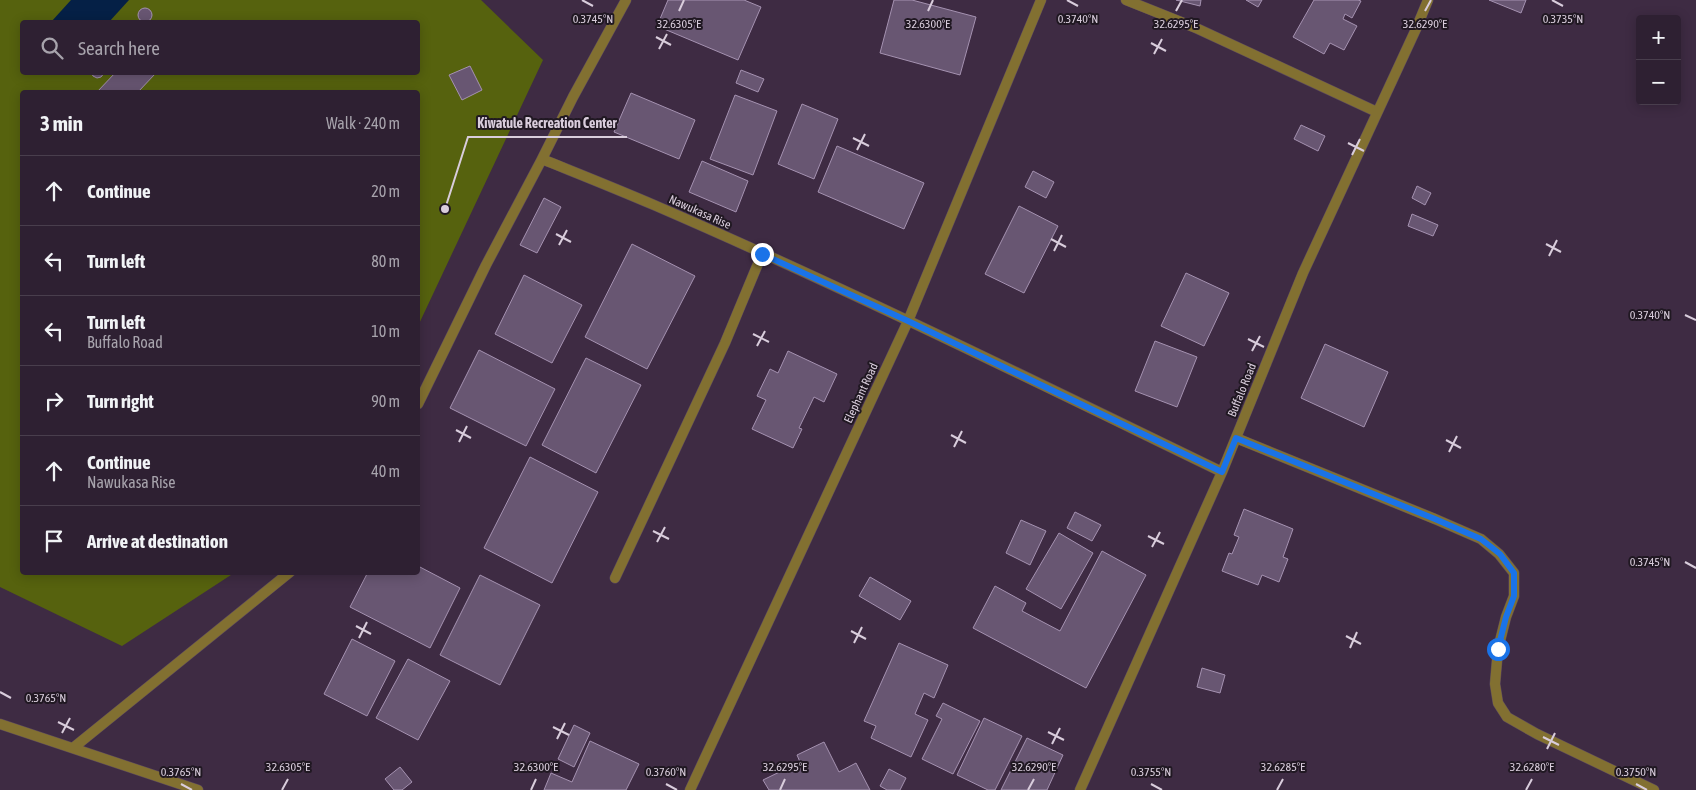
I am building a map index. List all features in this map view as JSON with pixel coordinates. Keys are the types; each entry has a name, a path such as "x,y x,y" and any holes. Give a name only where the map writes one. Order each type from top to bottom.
{"street":[{"path":"420,400 486,265 573,97 626,0"},
{"name":"Elephant Road","path":"690,790 908,321 1042,0"},
{"path":"1126,0 1196,28 1377,112"},
{"name":"Buffalo Road","path":"1080,790 1222,472 1303,273 1428,0"},
{"name":"Nawukasa Rise","path":"542,159 653,204 908,321 1222,472"},
{"path":"614,578 725,343 762,254"},
{"path":"1236,438 1481,539 1500,554 1514,573 1514,596 1506,617 1498,649 1495,684 1498,703 1507,717 1537,734 1654,790"},
{"path":"73,748 286,575"},
{"path":"0,724 198,790"}],"green space":[{"path":"0,0 481,0 543,60 420,322 420,90 20,90 20,575 231,575 122,646 0,587"}],"water":[{"path":"71,0 129,0 111,20 53,20"}],"building":[{"path":"668,0 744,0 761,7 738,60 657,26"},
{"path":"894,0 912,0 976,17 960,75 880,53"},
{"path":"1176,0 1201,0 1200,6"},
{"path":"1246,0 1262,0 1258,7"},
{"path":"1314,0 1361,1 1352,18 1345,14 1343,19 1357,26 1344,50 1330,43 1324,54 1293,37"},
{"path":"1489,0 1526,0 1521,13"},
{"path":"142,8 148,8 152,12 150,20 140,20 138,18 138,12"},
{"path":"470,66 482,90 462,100 449,75"},
{"path":"741,70 764,79 758,92 736,83"},
{"path":"92,75 103,75 97,78"},
{"path":"113,75 154,75 140,90 99,90"},
{"path":"631,93 695,120 679,159 614,132"},
{"path":"735,95 777,111 753,175 710,159"},
{"path":"802,104 838,119 814,179 778,164"},
{"path":"1301,125 1325,136 1318,151 1294,139"},
{"path":"837,146 924,183 904,229 818,192"},
{"path":"702,161 748,181 736,212 689,192"},
{"path":"1033,171 1054,182 1046,198 1025,187"},
{"path":"1417,186 1431,193 1425,205 1412,198"},
{"path":"544,198 561,207 537,253 520,245"},
{"path":"1019,206 1058,226 1024,293 985,274"},
{"path":"1412,214 1438,225 1433,236 1408,226"},
{"path":"632,244 695,276 647,369 585,337"},
{"path":"1186,273 1229,293 1204,346 1161,326"},
{"path":"524,275 582,305 552,363 495,334"},
{"path":"1155,341 1197,357 1177,407 1135,391"},
{"path":"1325,344 1388,372 1364,427 1301,398"},
{"path":"479,350 555,389 526,446 450,408"},
{"path":"788,351 837,374 824,402 814,397 799,428 802,429 793,448 752,429 766,400 757,396 770,369 778,373"},
{"path":"586,358 641,385 596,473 542,445"},
{"path":"530,457 598,492 552,583 484,548"},
{"path":"1244,509 1293,529 1283,557 1288,559 1279,582 1262,575 1258,585 1222,571 1229,553 1232,554 1239,537 1234,535"},
{"path":"1075,512 1101,525 1092,541 1067,528"},
{"path":"1021,520 1046,531 1030,565 1006,553"},
{"path":"1059,533 1093,553 1061,609 1026,589"},
{"path":"1102,551 1146,575 1086,688 973,628 995,586 1026,603 1022,611 1060,631"},
{"path":"420,567 460,588 430,648 350,607 366,575 420,575"},
{"path":"480,575 540,605 500,685 440,655"},
{"path":"870,577 911,601 900,620 859,596"},
{"path":"352,639 395,661 367,716 324,694"},
{"path":"899,643 948,665 934,698 924,693 915,714 928,720 911,757 871,738 876,726 864,721"},
{"path":"408,659 450,681 418,740 376,718"},
{"path":"1202,668 1225,675 1220,693 1197,687"},
{"path":"943,703 980,721 953,774 922,759 942,719 936,716"},
{"path":"984,718 1022,736 995,790 988,790 957,775"},
{"path":"574,725 590,733 574,767 558,759"},
{"path":"1027,738 1063,755 1047,790 1001,790"},
{"path":"590,741 639,764 626,790 544,790 551,773 572,782"},
{"path":"824,742 839,772 856,763 870,790 769,790 763,780 800,762 797,755"},
{"path":"400,767 412,782 402,790 394,790 385,779"},
{"path":"889,769 906,778 900,790 887,790 880,786"}],"place":[{"name":"Kiwatule Recreation Center","path":"445,209"}],"route":[{"path":"762,254 908,321 1222,472 1236,438 1481,539 1500,554 1514,573 1514,596 1506,617 1498,649"}]}
